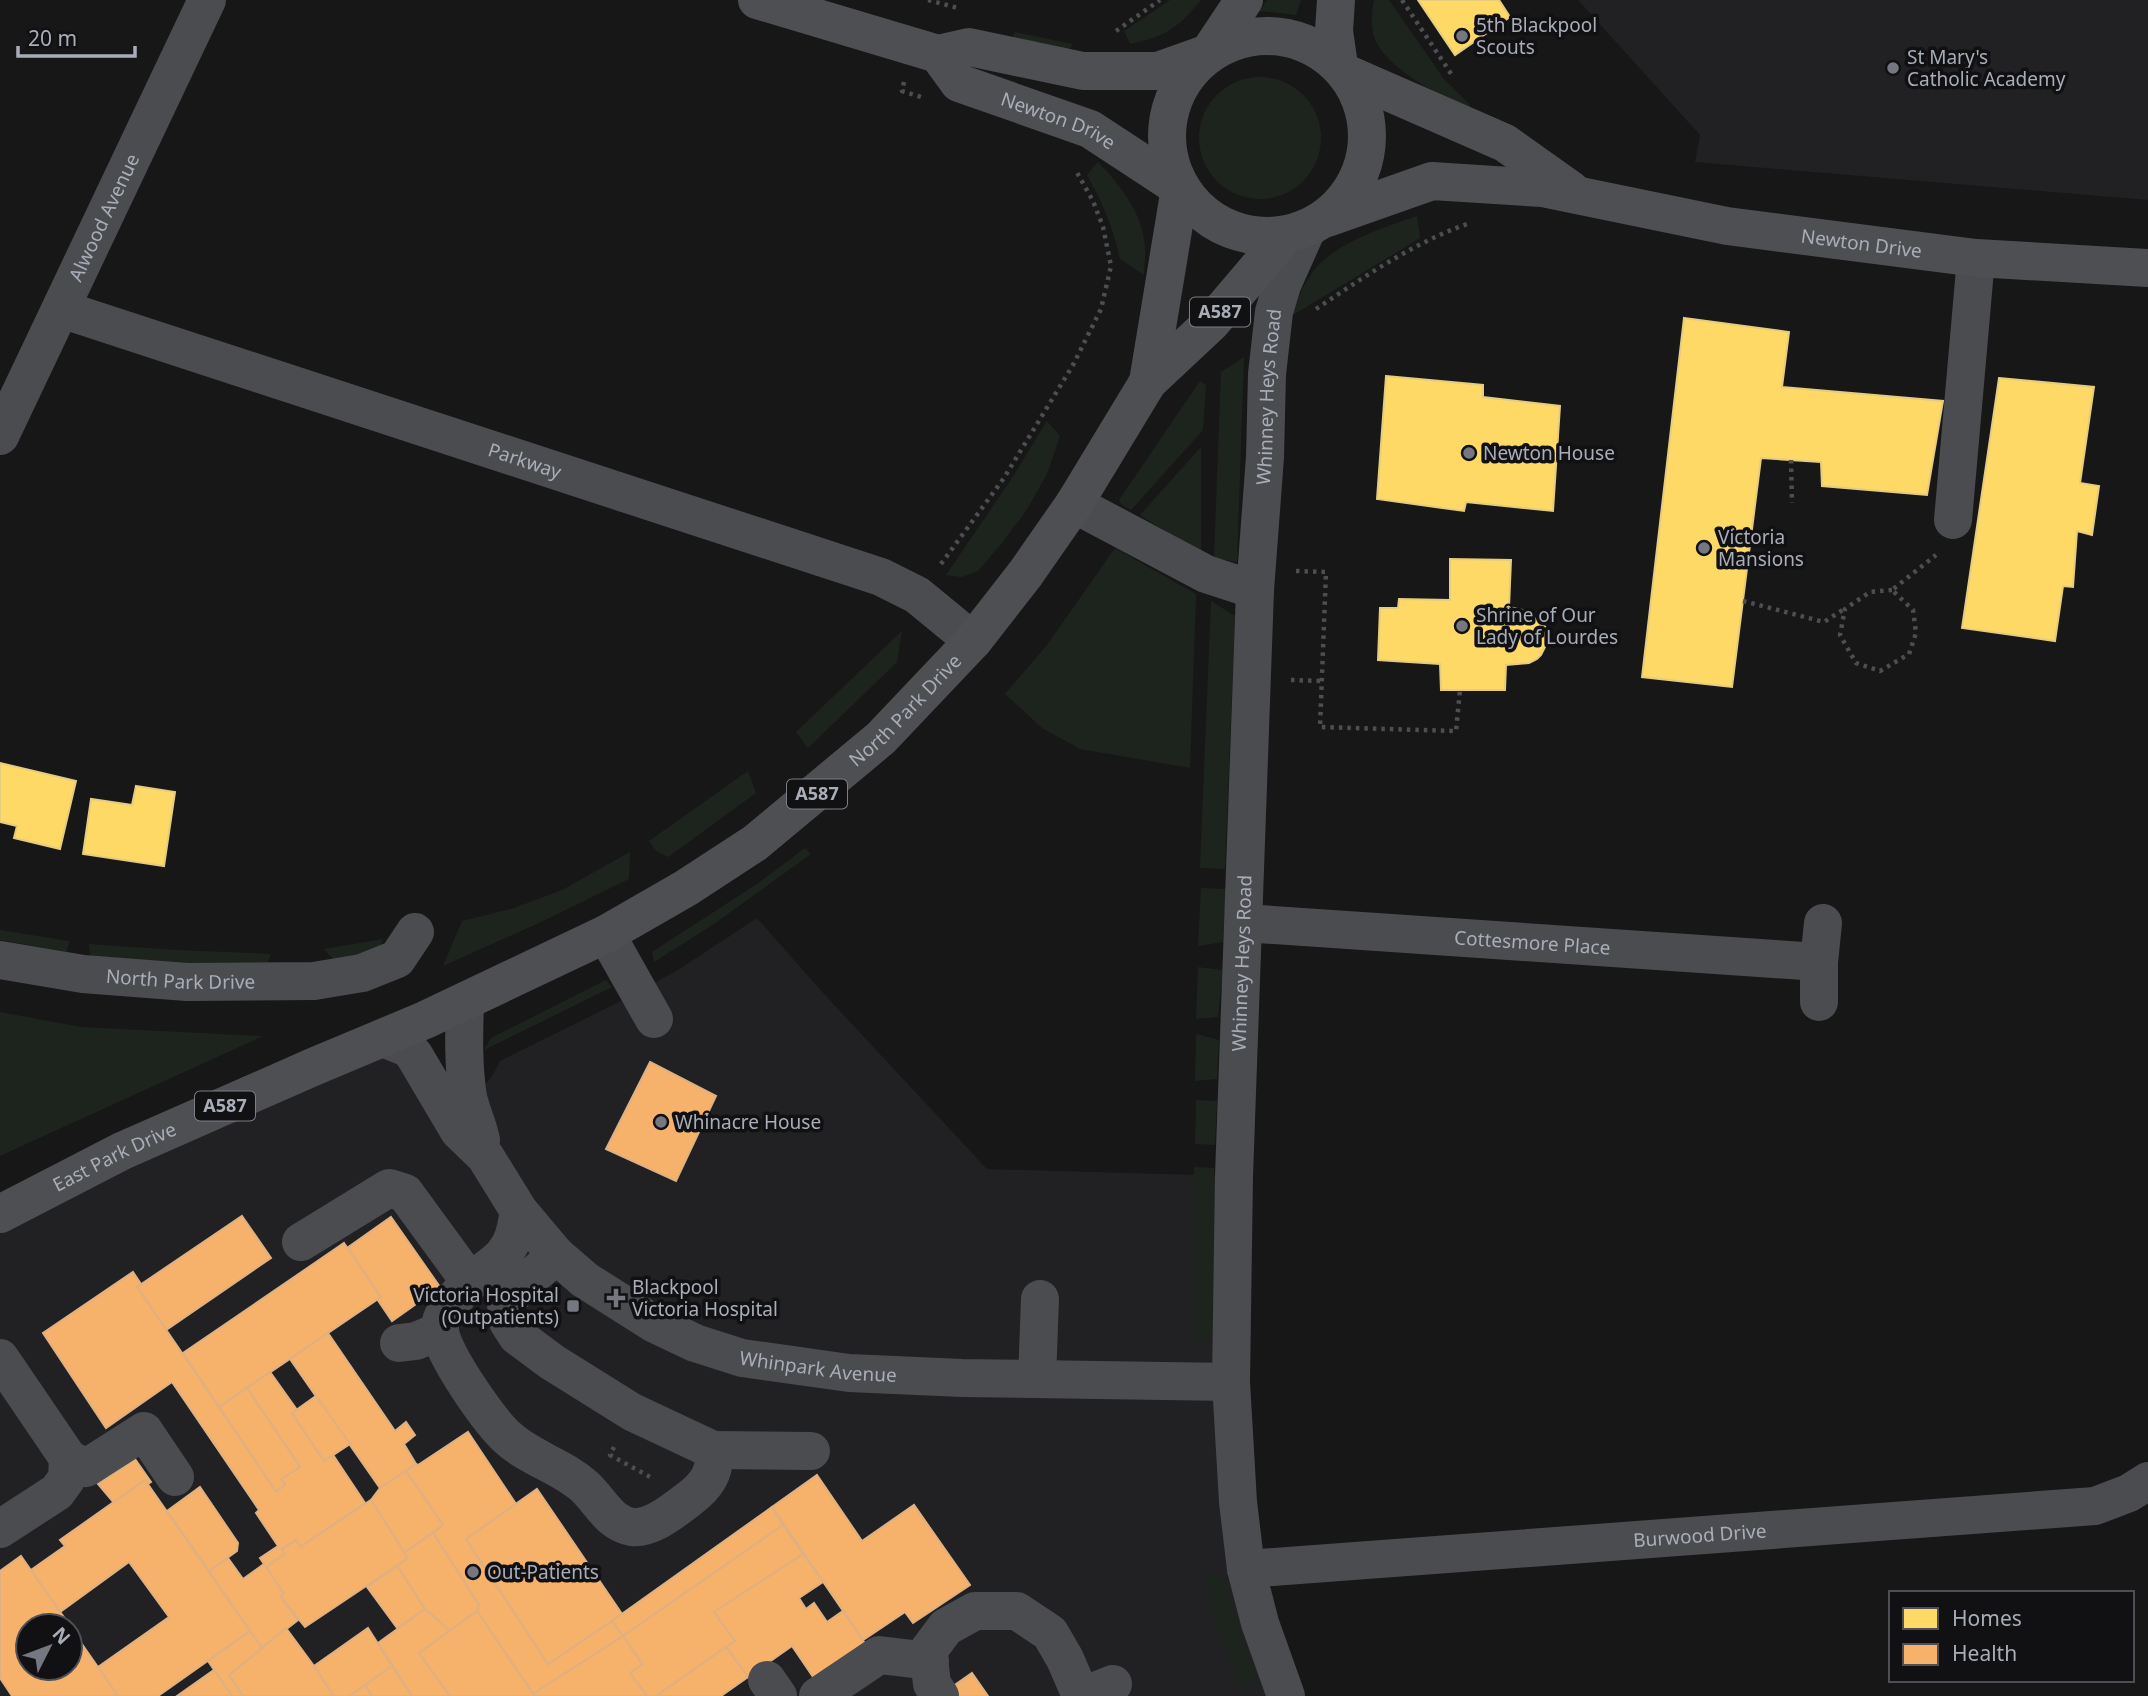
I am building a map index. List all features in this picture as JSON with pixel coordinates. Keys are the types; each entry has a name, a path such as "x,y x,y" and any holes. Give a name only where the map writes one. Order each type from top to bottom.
{"main road":[{"path":"757,0 926,50 970,47 1083,71 1158,71 1208,54 1230,42 1254,36 1296,40 1319,50 1342,69 1357,92 1367,130 1367,149 1362,169 1354,187 1342,203 1306,228 1266,237 1233,232 1202,214 1180,188 1167,155 1165,132 1169,110 1180,84 1208,54 1244,0"},
{"path":"1336,0 1334,31 1342,69"},
{"name":"Newton Drive","path":"926,50 959,83 1090,129 1180,188"},
{"name":"Newton Drive","path":"1342,69 1505,143 1579,195"},
{"name":"Newton Drive","path":"1306,228 1432,181 1542,188 1727,226 1976,258 2148,268"},
{"name":"North Park Drive","path":"1148,382 1180,188"},
{"name":"North Park Drive","path":"383,1038 606,934 686,888 755,843 881,738 973,640 1026,573 1074,504 1148,382 1306,228"},
{"name":"East Park Drive","path":"0,1214 122,1151 383,1038"}],"street":[{"name":"Alwood Avenue","path":"0,436 206,0"},
{"name":"Whinney Heys Road","path":"1286,1696 1259,1623 1246,1569 1238,1502 1231,1382 1234,1176 1256,580 1265,457 1267,374 1274,312 1282,285 1306,228"},
{"path":"1947,536 1976,258"},
{"name":"Parkway","path":"61,309 881,577 917,595 973,640"},
{"path":"1074,504 1206,574 1256,580"},
{"name":"Cottesmore Place","path":"1244,923 1819,962"},
{"path":"1819,1002 1823,923"},
{"name":"North Park Drive","path":"0,960 83,974 187,982 314,981 362,973 397,958 415,932"},
{"path":"606,934 654,1019"},
{"name":"Whinpark Avenue","path":"465,1001 464,1031 469,1100 485,1156"},
{"name":"Whinpark Avenue","path":"383,1038 401,1044 414,1055 459,1131 485,1156 519,1211 556,1255 585,1280 653,1323 695,1343 742,1358 849,1373 962,1378 1231,1382"},
{"path":"301,1242 389,1188 405,1193 470,1282"},
{"path":"519,1211 514,1239 504,1254 470,1282 441,1319 440,1331 451,1361 487,1413 508,1438 528,1452 563,1469 586,1488 614,1521 634,1527 654,1522 679,1507 705,1485 715,1462 713,1450"},
{"path":"556,1255 514,1293 506,1304 508,1322 517,1336 532,1348 632,1412 713,1450 811,1451"},
{"path":"1037,1379 1040,1299"},
{"path":"399,1343 416,1341 440,1331"},
{"path":"0,1357 12,1398 68,1458 86,1468 144,1431 175,1477"},
{"path":"0,1529 57,1492 67,1478 68,1458"},
{"name":"Burwood Drive","path":"1246,1569 2095,1506 2130,1493 2148,1481"},
{"path":"935,1678 928,1651 946,1626 975,1611 1017,1611 1050,1633 1065,1659 1093,1692"},
{"path":"818,1696 879,1655 935,1678"}],"path":[{"path":"926,50 902,91 926,99"},
{"path":"917,595 1004,478 1073,365 1101,309 1111,266 1103,227 1079,174 1070,164"},
{"path":"1306,315 1363,277 1441,233 1474,221"},
{"path":"1791,460 1791,503"},
{"path":"1743,601 1824,622 1870,592 1892,590 1947,536"},
{"path":"1256,580 1326,572 1320,727 1456,731 1460,691"},
{"path":"1844,609 1840,635 1856,663 1880,671 1909,654 1916,633 1913,610 1892,590"},
{"path":"632,1412 610,1455 659,1481 679,1507"}],"shaded area":[{"path":"1170,0 1201,0 1170,30 1130,44 1124,31"},
{"path":"1267,0 1301,0 1296,15 1260,11"},
{"path":"1374,0 1389,0 1444,79 1470,105 1468,112 1413,79 1387,57 1373,33"},
{"name":"St Mary's Catholic Academy","path":"1578,0 2148,0 2148,200 1695,162 1700,135"},
{"path":"1015,32 1073,44 1068,52 1011,43"},
{"path":"1260,77 1283,82 1303,95 1316,115 1321,138 1316,161 1303,181 1283,194 1260,199 1237,194 1217,181 1204,161 1199,138 1204,115 1217,95 1237,82"},
{"path":"1098,162 1129,200 1140,223 1145,247 1144,275 1120,259 1107,216 1087,175"},
{"path":"1417,216 1420,238 1293,315 1311,274 1332,253 1359,238"},
{"path":"1244,357 1237,562 1214,558 1221,372"},
{"path":"1200,381 1206,385 1203,430 1131,510 1119,500"},
{"path":"1047,421 1060,436 1047,474 1026,511 978,571 961,577 946,575 1010,481"},
{"path":"1201,447 1201,554 1140,515"},
{"path":"1115,548 1196,594 1190,768 1080,749 1042,728 1005,694 1047,645"},
{"path":"1211,601 1235,616 1225,869 1200,868"},
{"path":"902,631 897,662 808,748 796,732"},
{"path":"748,771 756,793 668,857 656,851 649,841"},
{"path":"805,848 811,854 714,924 654,962 652,952 757,884"},
{"path":"630,852 629,879 443,966 462,921 514,908 562,890"},
{"path":"1201,888 1226,889 1223,942 1198,946"},
{"name":"Blackpool Victoria Hospital","path":"757,918 987,1169 1234,1176 1231,1382 1286,1696 0,1696 0,1214 383,1038 469,1100 491,1078 500,1061 681,968"},
{"path":"0,930 69,941 67,952 0,940"},
{"path":"383,939 378,954 335,961 324,949"},
{"path":"89,944 271,954 267,964 179,963 90,956"},
{"path":"1198,967 1223,970 1218,1017 1196,1019"},
{"path":"606,980 612,987 484,1050 491,1038"},
{"path":"0,1012 81,1027 263,1036 0,1156"},
{"path":"1196,1034 1219,1040 1217,1079 1195,1081"},
{"path":"1196,1100 1217,1101 1215,1145 1195,1144"},
{"path":"1194,1167 1214,1168 1214,1328 1209,1341 1194,1341"},
{"path":"1203,1570 1225,1581 1258,1681 1240,1687 1212,1610"}],"building: Homes":[{"name":"5th Blackpool Scouts","path":"1418,0 1499,0 1510,17 1455,55"},
{"name":"Victoria Mansions","path":"1684,318 1789,332 1782,387 1943,401 1927,495 1822,486 1821,462 1761,458 1732,687 1642,677"},
{"name":"Newton House","path":"1386,376 1483,385 1483,397 1560,406 1553,511 1466,502 1464,511 1377,499"},
{"path":"1999,378 2094,387 2080,483 2099,486 2092,535 2077,531 2073,587 2063,586 2055,641 1962,628"},
{"name":"Shrine of Our Lady of Lourdes","path":"1450,559 1511,560 1509,607 1532,612 1547,629 1548,641 1537,659 1529,663 1506,665 1505,690 1441,690 1440,664 1378,660 1380,608 1398,608 1399,599 1450,600"},
{"path":"0,763 76,781 60,849 14,838 17,826 0,822"},
{"path":"136,786 175,792 164,866 83,854 91,799 132,805"}],"building: Health":[{"name":"Whinacre House","path":"650,1062 716,1096 676,1181 606,1149"},
{"path":"242,1216 271,1258 166,1330 137,1287"},
{"path":"391,1217 440,1287 392,1321 377,1299 381,1297 347,1248"},
{"path":"344,1243 381,1297 219,1407 183,1353"},
{"path":"133,1272 141,1284 137,1287 276,1491 285,1485 281,1479 300,1467 247,1388 270,1372 297,1410 292,1413 324,1461 333,1455 365,1503 300,1547 296,1540 282,1549 285,1554 266,1567 260,1558 278,1546 256,1513 259,1510 172,1382 106,1428 43,1333"},
{"path":"328,1333 395,1431 406,1422 415,1435 404,1444 416,1464 380,1488 290,1359"},
{"path":"247,1388 300,1467 281,1479 285,1485 276,1491 219,1407"},
{"path":"316,1396 350,1444 324,1461 292,1413"},
{"name":"Out-Patients","path":"468,1432 516,1504 466,1539 548,1664 612,1621 623,1636 533,1694 477,1611 479,1605 433,1533 443,1525 406,1471"},
{"path":"135,1459 151,1482 148,1484 145,1480 114,1503 98,1484"},
{"path":"406,1471 443,1525 404,1553 371,1500 380,1488"},
{"path":"817,1475 862,1541 914,1505 970,1585 913,1623 905,1612 863,1640 772,1507"},
{"path":"145,1480 250,1631 158,1696 118,1696 98,1667 169,1617 129,1562 60,1612 31,1570 65,1546 60,1540"},
{"path":"200,1487 238,1543 237,1551 209,1571 167,1511"},
{"path":"537,1489 622,1614 548,1664 466,1539"},
{"path":"371,1500 408,1558 305,1627 280,1596 284,1594 266,1567 285,1554 282,1549 296,1540 300,1547"},
{"path":"772,1507 783,1525 623,1636 612,1621"},
{"path":"783,1525 803,1554 714,1612 735,1641 656,1696 647,1696 630,1673 642,1664 623,1636"},
{"path":"433,1533 479,1605 477,1611 450,1631 425,1609 397,1566 408,1558 404,1553"},
{"path":"803,1554 823,1582 799,1598 806,1609 814,1603 827,1622 843,1611 872,1654 822,1690 792,1646 748,1677 726,1647 735,1641 714,1612"},
{"path":"21,1556 60,1612 14,1612 14,1682 84,1682 84,1647 118,1696 12,1696 0,1678 0,1571"},
{"path":"228,1558 243,1579 264,1564 284,1594 280,1596 298,1620 262,1648 209,1571"},
{"path":"397,1566 425,1609 397,1628 367,1587"},
{"path":"425,1609 450,1631 419,1653 450,1696 412,1696 378,1643"},
{"path":"477,1611 534,1696 450,1696 419,1653"},
{"path":"286,1628 334,1696 243,1696 229,1675"},
{"path":"368,1628 392,1666 349,1696 334,1696 314,1666"},
{"path":"250,1631 262,1648 229,1675 243,1696 232,1696 208,1661"},
{"path":"623,1636 642,1664 630,1673 647,1696 534,1696 533,1694"},
{"path":"726,1647 748,1677 721,1696 656,1696"},
{"path":"392,1666 412,1696 372,1696 365,1685"},
{"path":"214,1670 232,1696 177,1696"},
{"path":"972,1673 988,1696 939,1696"},
{"path":"365,1685 372,1696 349,1696"}],"place":[{"name":"5th Blackpool Scouts","path":"1462,36"},
{"name":"St Mary's Catholic Academy","path":"1893,68"},
{"name":"Newton House","path":"1469,453"},
{"name":"Victoria Mansions","path":"1704,548"},
{"name":"Shrine of Our Lady of Lourdes","path":"1462,626"},
{"name":"Whinacre House","path":"661,1122"},
{"name":"Blackpool Victoria Hospital","path":"616,1298"},
{"name":"Victoria Hospital (Outpatients)","path":"573,1306"},
{"name":"Out-Patients","path":"473,1572"}]}
